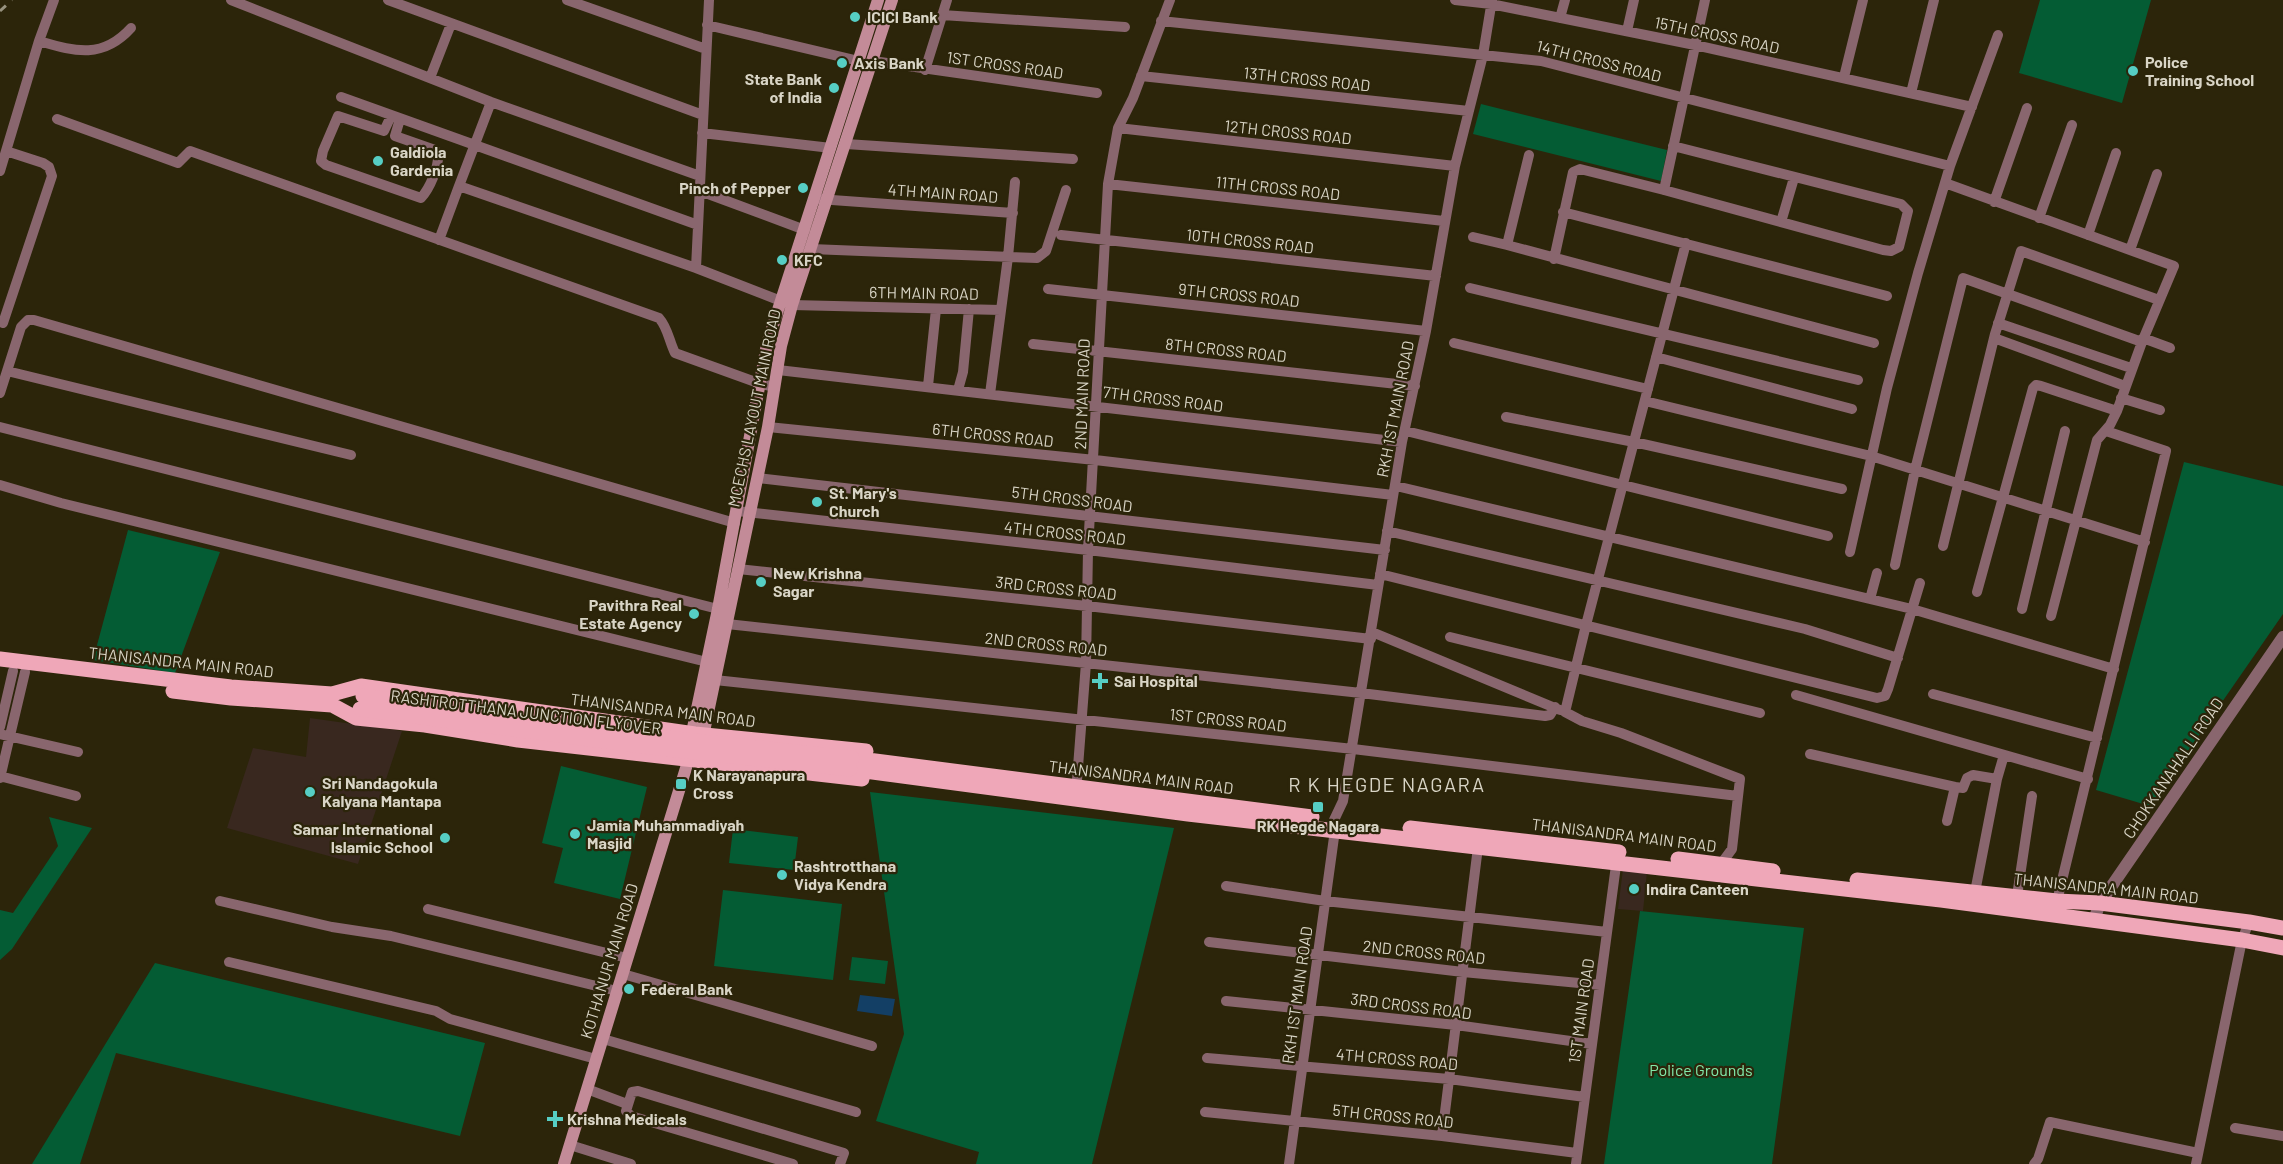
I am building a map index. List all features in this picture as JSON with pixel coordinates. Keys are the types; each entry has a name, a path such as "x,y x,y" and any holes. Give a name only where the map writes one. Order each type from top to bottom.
{"main road":[{"name":"MCECHS LAYOUT MAIN ROAD","path":"690,763 707,662 740,516 767,344 811,249 831,148 878,0"},
{"name":"MCECHS LAYOUT MAIN ROAD","path":"697,730 715,680 738,569 740,516 757,478 778,370 787,303 805,230 846,144 892,0"},
{"name":"THANISANDRA MAIN ROAD","path":"0,659 332,699 356,718 425,725 690,763 878,781 887,768"},
{"name":"THANISANDRA MAIN ROAD","path":"13,670 231,698 332,699 361,686 671,731 697,730 882,753 887,768"},
{"path":"425,725 429,695"},
{"name":"RASHTROTTHANA JUNCTION FLYOVER","path":"332,699 649,736 887,768"},
{"name":"KOTHANUR MAIN ROAD","path":"564,1164 690,763"},
{"name":"THANISANDRA MAIN ROAD","path":"887,768 1076,794 1618,857 2242,940 2283,948"},
{"name":"THANISANDRA MAIN ROAD","path":"1333,825 1478,847 1721,864 1822,877 2057,901 2100,903 2283,928"}],"street":[{"path":"0,171 39,41 54,0"},
{"path":"231,0 491,102 700,176"},
{"path":"388,0 703,115"},
{"path":"567,0 706,49"},
{"path":"696,268 709,0"},
{"path":"925,70 947,0"},
{"name":"2ND MAIN ROAD","path":"1076,794 1086,663 1088,550 1095,460 1108,184 1118,128 1170,0"},
{"name":"15TH CROSS ROAD","path":"1455,0 1492,2 1844,77 1972,107"},
{"path":"1560,18 1564,0"},
{"path":"1627,31 1634,0"},
{"path":"1664,189 1705,0"},
{"path":"1844,77 1863,0"},
{"path":"1911,93 1934,0"},
{"name":"RKH 1ST MAIN ROAD","path":"1289,1164 1318,955 1333,825 1343,801 1353,749 1402,442 1426,331 1444,221 1455,166 1483,55 1492,2"},
{"path":"942,15 1125,27"},
{"name":"14TH CROSS ROAD","path":"1161,21 1541,61 1950,166"},
{"path":"430,78 451,24"},
{"path":"708,25 859,61"},
{"path":"39,41 88,52 123,37 131,28"},
{"path":"1850,552 1887,388 1945,183 1998,35"},
{"name":"1ST CROSS ROAD","path":"873,61 1097,93"},
{"name":"13TH CROSS ROAD","path":"1141,76 1469,111"},
{"path":"341,97 698,225"},
{"path":"439,240 491,102"},
{"path":"1128,108 1132,129"},
{"path":"1994,202 2027,108"},
{"path":"338,116 384,131 396,117 395,136 435,150 438,154 435,171 426,193 421,198 326,165 321,161 322,151 338,116"},
{"path":"57,119 178,163 190,151 659,318 665,325 669,342 675,353 775,387"},
{"path":"2040,218 2072,124"},
{"name":"12TH CROSS ROAD","path":"1118,128 1455,166"},
{"path":"702,133 831,148"},
{"path":"846,144 1073,159"},
{"path":"1554,259 1574,172 1580,169 1664,189 1883,250 1891,251 1899,247 1908,211 1901,204 1673,146"},
{"path":"2,322 52,176 49,167 43,163 6,150"},
{"path":"2088,235 2116,153"},
{"path":"1507,245 1528,155"},
{"path":"2130,250 2157,174"},
{"path":"1781,222 1794,178"},
{"path":"1013,213 1015,182"},
{"path":"1945,183 2174,266 2142,340 2117,411 2097,440 2051,615"},
{"name":"11TH CROSS ROAD","path":"1108,184 1444,221"},
{"name":"6TH MAIN ROAD","path":"459,186 696,268 787,303 936,309 1001,309 1008,257"},
{"path":"811,249 1037,258 1046,251 1066,190"},
{"path":"700,191 805,230"},
{"name":"4TH MAIN ROAD","path":"821,199 1013,213 1008,257"},
{"path":"1563,212 1887,296"},
{"name":"10TH CROSS ROAD","path":"1061,235 1436,276"},
{"path":"1473,237 1874,342"},
{"path":"1560,710 1575,667 1686,243"},
{"path":"1942,546 1998,323 2021,252 2159,300"},
{"path":"1895,565 1915,470 1963,278 2170,348"},
{"path":"1470,288 1858,380"},
{"name":"9TH CROSS ROAD","path":"1048,289 1426,331"},
{"path":"928,386 936,309"},
{"path":"958,390 963,372 969,309"},
{"path":"990,394 1001,309"},
{"name":"4TH CROSS ROAD","path":"2,322 21,327 28,320 34,320 740,516 1088,550 1378,585"},
{"path":"1998,323 2131,368"},
{"path":"0,392 21,327"},
{"path":"1994,338 2125,386"},
{"path":"1454,343 1648,389"},
{"name":"8TH CROSS ROAD","path":"1033,344 1415,386"},
{"path":"1656,357 1852,409"},
{"name":"7TH CROSS ROAD","path":"778,370 1402,442"},
{"path":"7,371 351,455"},
{"path":"1977,592 2022,427 2036,385 2117,411"},
{"path":"2121,398 2160,410"},
{"path":"1645,401 1871,456 2145,542"},
{"path":"1506,417 1634,442 1842,489"},
{"path":"0,427 718,609"},
{"name":"6TH CROSS ROAD","path":"768,427 1394,490 1609,536 1912,609 2114,669"},
{"path":"2057,901 2166,451 2106,430"},
{"path":"1406,431 1623,484 1784,527 1828,536"},
{"path":"2022,609 2065,431"},
{"name":"5TH CROSS ROAD","path":"757,478 1384,550"},
{"path":"0,485 73,506 707,662"},
{"path":"1388,531 1805,628 1898,658"},
{"name":"3RD CROSS ROAD","path":"738,569 1371,636 1560,710 1582,721 1621,733 1740,779 1738,796"},
{"path":"1380,573 1877,698 1885,696 1920,583"},
{"path":"1870,599 1877,573"},
{"name":"2ND CROSS ROAD","path":"727,624 1362,693 1545,716 1560,710"},
{"path":"1450,637 1760,713"},
{"name":"CHOKKANAHALLI ROAD","path":"2094,920 2100,903 2283,637"},
{"path":"0,727 13,670"},
{"path":"13,670 0,777 75,796"},
{"name":"1ST CROSS ROAD","path":"715,680 1353,749 1738,796"},
{"path":"1933,694 2097,738"},
{"path":"1796,695 2088,779"},
{"path":"5,735 78,752"},
{"path":"1810,754 1955,787 1963,788 1967,778 1973,775 1997,778"},
{"path":"1975,892 1997,778 2004,755"},
{"path":"1947,821 1955,787"},
{"path":"2017,896 2032,795"},
{"path":"1721,864 1732,849 1738,796"},
{"path":"1442,1136 1478,847"},
{"name":"1ST MAIN ROAD","path":"1576,1158 1618,857"},
{"path":"1226,886 1325,901 1607,932"},
{"path":"220,901 332,927 391,936 617,992"},
{"path":"428,909 627,958"},
{"path":"2034,1164 2038,1159 2050,1122 2197,1159 2242,940 2249,922"},
{"name":"2ND CROSS ROAD","path":"1209,942 1462,972 1600,985"},
{"path":"229,962 436,1011 450,1019 596,1059"},
{"path":"623,974 872,1046"},
{"name":"3RD CROSS ROAD","path":"1226,1001 1456,1025 1592,1044"},
{"path":"603,1039 856,1112"},
{"name":"4TH CROSS ROAD","path":"1207,1058 1449,1079 1585,1097"},
{"path":"587,1089 627,1104"},
{"path":"793,1164 631,1116 626,1111 627,1104 632,1092 638,1091 844,1152 840,1164"},
{"name":"5TH CROSS ROAD","path":"1205,1112 1442,1136 1576,1158"},
{"path":"2235,1128 2283,1136"},
{"path":"570,1145 631,1164"}],"shaded area":[{"name":"Sri Nandagokula Kalyana Mantapa","path":"310,718 402,731 358,864 227,828 253,748 306,757"},
{"path":"1623,869 1647,872 1643,911 1618,909"}],"green space":[{"path":"2040,0 2151,0 2122,103 2019,73"},
{"path":"1481,104 1667,150 1661,181 1473,134"},
{"path":"2184,462 2283,486 2283,614 2150,806 2096,790"},
{"path":"128,530 220,552 175,673 93,660"},
{"path":"561,766 647,787 620,899 554,883 563,848 542,843"},
{"path":"870,792 1174,828 1092,1164 976,1164 979,1152 876,1121 904,1034"},
{"path":"49,817 92,828 12,949 0,960 0,910 13,913 58,846"},
{"path":"733,829 798,837 794,870 729,863"},
{"path":"723,890 842,904 833,980 714,966"},
{"name":"Police Grounds","path":"1640,911 1804,928 1772,1164 1604,1164"},
{"path":"852,957 888,961 885,984 849,980"},
{"path":"155,963 485,1043 460,1136 116,1053 80,1164 32,1164"}],"water":[{"path":"860,995 895,999 892,1016 857,1011"}],"railway":[{"path":"0,11 12,0"}],"place":[{"name":"ICICI Bank","path":"855,17"},
{"name":"Axis Bank","path":"842,63"},
{"name":"Police Training School","path":"2133,71"},
{"name":"State Bank of India","path":"834,88"},
{"name":"Galdiola Gardenia","path":"378,161"},
{"name":"Pinch of Pepper","path":"803,188"},
{"name":"KFC","path":"782,260"},
{"name":"St. Mary's Church","path":"817,502"},
{"name":"New Krishna Sagar","path":"761,582"},
{"name":"Pavithra Real Estate Agency","path":"694,614"},
{"name":"Sai Hospital","path":"1100,681"},
{"name":"K Narayanapura Cross","path":"681,784"},
{"name":"Sri Nandagokula Kalyana Mantapa","path":"310,792"},
{"name":"RK Hegde Nagara","path":"1318,807"},
{"name":"Jamia Muhammadiyah Masjid","path":"575,834"},
{"name":"Samar International Islamic School","path":"445,838"},
{"name":"Rashtrotthana Vidya Kendra","path":"782,875"},
{"name":"Indira Canteen","path":"1634,889"},
{"name":"Federal Bank","path":"629,989"},
{"name":"Krishna Medicals","path":"555,1119"}],"district":[{"name":"R K HEGDE NAGARA","path":"1387,785"}]}
